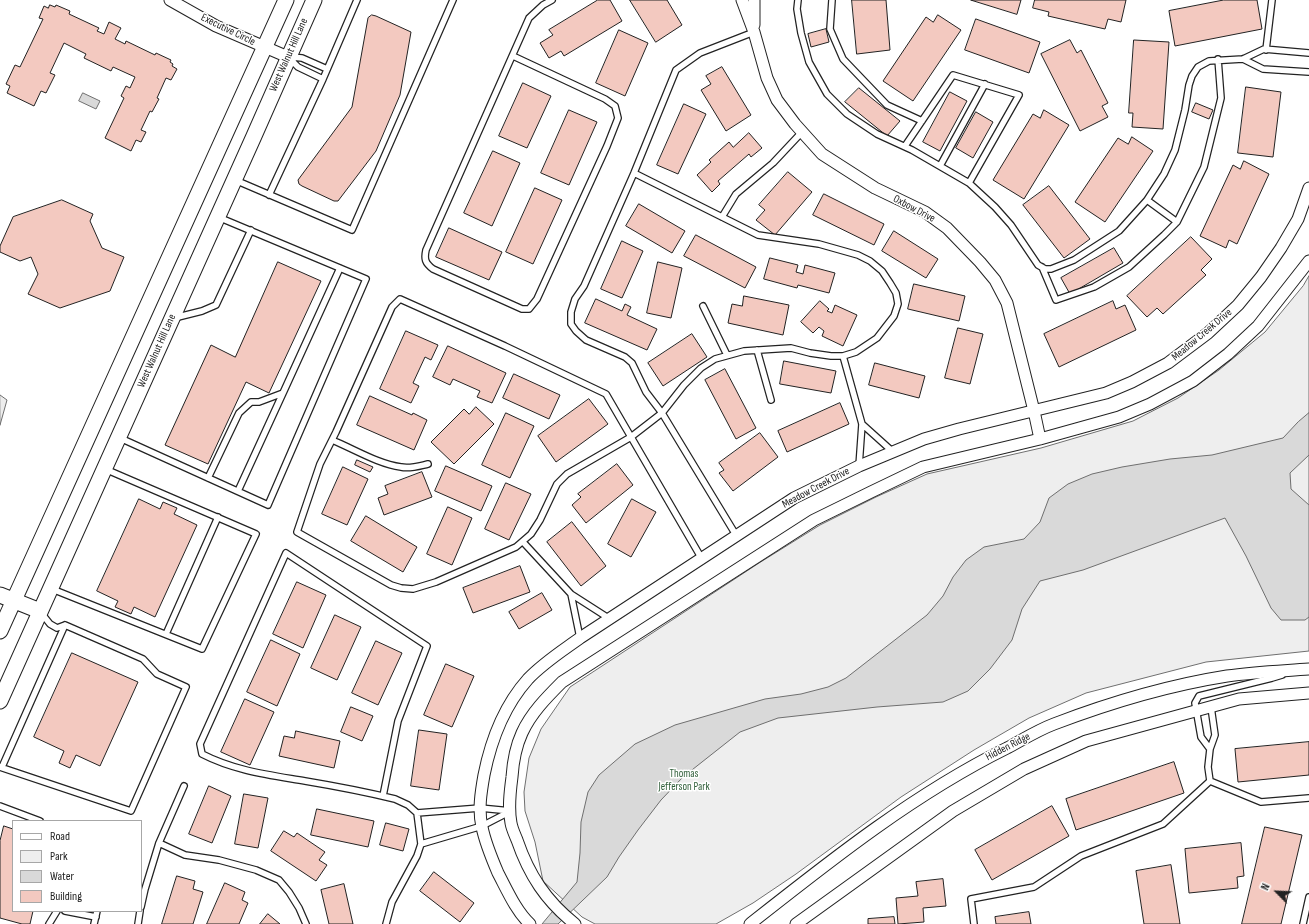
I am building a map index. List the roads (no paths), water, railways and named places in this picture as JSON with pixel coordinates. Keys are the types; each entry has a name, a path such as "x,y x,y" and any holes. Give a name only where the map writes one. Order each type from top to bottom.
{"main road":[{"path":"0,631 7,598 286,0"},
{"name":"West Walnut Hill Lane","path":"0,701 314,0"},
{"path":"7,598 40,611"}],"street":[{"name":"Executive Circle","path":"170,0 216,26 264,48 288,57"},
{"name":"Oxbow Drive","path":"742,0 754,32 767,78 777,100 795,124 803,131 822,154 875,188 925,212 947,228 995,280 1007,303 1040,439"},
{"name":"Oxbow Drive","path":"754,0 754,32"},
{"name":"Meadow Creek Drive","path":"527,921 507,890 495,864 482,826 480,808 481,790 494,734 510,703 528,679 537,670 551,658 580,638 794,498 859,466 924,439 1106,393 1132,382 1168,363 1208,333 1238,305 1261,278 1298,219 1309,188"},
{"path":"575,924 559,911 534,879 522,856 511,823 510,794 514,760 522,732 540,705 562,682 814,520 923,467 1040,439 1119,417 1150,404 1193,381 1228,354 1258,326 1309,261"},
{"name":"Hidden Ridge","path":"750,924 825,865 921,797 981,760 1053,724 1132,698 1201,681 1229,676 1309,669"},
{"path":"796,924 952,811 1024,769 1086,740 1240,699 1309,693"}],"lane":[{"path":"269,195 323,79 357,0"},
{"path":"234,180 352,230 453,0"},
{"path":"512,56 605,99 615,106 618,118 607,146 537,299 529,309 522,309 433,268 427,264 424,258 426,250 512,56 529,18 552,0"},
{"path":"798,0 797,9 800,33 809,62 827,94 847,114 877,134 905,146 969,183 995,207 1011,225 1038,265 1051,269 1074,260 1119,231 1147,200 1164,174 1175,150 1185,110 1189,85 1192,76 1203,63 1218,59 1243,59 1264,49 1309,53"},
{"path":"832,0 830,29 843,59 887,105 922,121"},
{"path":"1266,50 1272,0"},
{"path":"736,535 662,413 646,392 632,363 625,357 586,340 576,331 572,324 571,312 575,299 584,286 634,173 676,70 700,53 754,32"},
{"path":"288,57 302,58 327,69"},
{"path":"288,57 298,67 323,79"},
{"path":"1042,267 1056,300 1094,287 1129,267 1177,222 1204,167 1221,98 1218,59"},
{"path":"1243,59 1262,69 1309,72"},
{"path":"905,146 954,75 1019,95 969,183"},
{"path":"940,166 985,84"},
{"path":"722,217 736,194 773,163 803,131"},
{"path":"634,173 758,235 818,244 858,255 870,261 882,271 896,293 898,304 894,316 877,338 856,352 844,356 810,353 792,348 744,350 715,359 701,368 684,384 662,413 631,437 567,474 557,484 540,520 531,534 523,542 516,547 436,582 413,589 391,585 297,532 320,464 392,307 400,299 505,346 606,394 631,437 702,558"},
{"path":"1147,200 1177,222"},
{"path":"118,437 268,505 366,279 218,217"},
{"path":"172,318 202,311 216,305 251,230"},
{"path":"238,491 340,268"},
{"path":"703,306 728,355"},
{"path":"757,350 771,400"},
{"path":"844,356 862,424 859,466"},
{"path":"208,478 239,414 251,402 259,402 283,393"},
{"path":"862,424 892,451"},
{"path":"332,440 387,464 401,468 412,468 428,464"},
{"path":"50,588 202,648 256,534 104,468"},
{"path":"166,634 218,517"},
{"path":"523,542 571,594 610,619"},
{"path":"383,796 398,720 427,646 286,553 200,744 202,754 214,760 251,772 395,799 408,805 418,813 480,808 511,811"},
{"path":"571,594 580,638"},
{"path":"40,611 50,624 58,628 65,625 143,659 157,674 186,687 130,811 1,767 65,625"},
{"path":"1210,749 1201,737 1195,703 1199,696 1272,678 1295,670"},
{"path":"1210,781 1208,767 1210,749 1215,735 1211,707"},
{"path":"1210,781 1262,802 1309,798"},
{"path":"974,924 971,899 1034,886 1081,856 1163,824 1210,781"},
{"path":"142,902 159,843 184,786"},
{"path":"0,806 37,820"},
{"path":"421,844 482,826 511,811"},
{"path":"386,924 392,902 417,856 421,844 418,813"},
{"path":"159,843 185,855 226,862 256,870 280,880 296,903 306,924"},
{"path":"1303,924 1309,897"},
{"path":"50,924 56,912"},
{"path":"76,912 97,914 94,924"},
{"path":"138,924 140,912"}],"water":[{"path":"83,93 100,101 96,109 79,101"},
{"path":"1309,413 1309,455 1290,473 1291,489 1309,505 1309,617 1305,620 1281,620 1271,608 1246,556 1225,518 1083,570 1040,581 1022,609 1012,640 990,669 968,691 943,702 877,707 778,718 740,732 683,777 661,800 619,857 607,877 558,924 542,924 577,882 581,822 588,792 599,775 635,744 675,725 765,699 801,694 828,687 846,678 927,615 943,596 953,577 966,560 984,547 1024,539 1040,522 1049,498 1068,484 1092,474 1122,467 1170,459 1212,455 1283,438"}],"park label":[{"name":"Thomas Jefferson Park","path":"684,780"}]}
